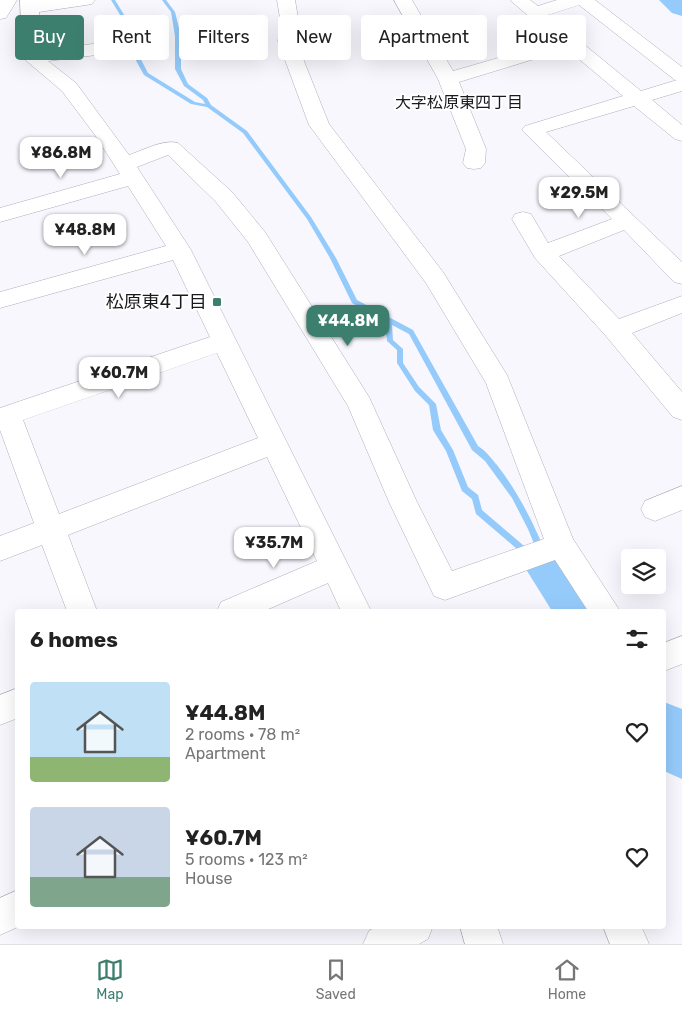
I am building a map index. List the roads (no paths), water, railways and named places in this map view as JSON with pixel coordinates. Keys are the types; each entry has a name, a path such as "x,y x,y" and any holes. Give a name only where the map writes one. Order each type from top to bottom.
{"street":[{"path":"0,14 8,0"},
{"path":"30,4 86,0"},
{"path":"286,0 290,24 287,41 319,125 435,278 498,382 561,545 604,609"},
{"path":"403,0 448,79 476,149 474,163"},
{"path":"519,0 537,15"},
{"path":"535,13 575,0"},
{"path":"584,0 682,76"},
{"path":"586,57 682,136"},
{"path":"35,60 69,87 104,133 180,250 355,609"},
{"path":"448,79 512,60"},
{"path":"682,85 532,130 628,221 682,276"},
{"path":"0,215 128,171 172,147 224,198 257,237 360,404 403,502 445,587 561,545"},
{"path":"523,219 543,253 616,330 682,410"},
{"path":"543,253 628,221"},
{"path":"0,300 180,250"},
{"path":"616,330 682,304"},
{"path":"81,609 51,529 4,417 224,341"},
{"path":"0,549 273,443"},
{"path":"655,509 682,497"},
{"path":"237,609 334,567"},
{"path":"666,656 682,650"},
{"path":"0,710 15,704"},
{"path":"0,917 15,910"},
{"path":"382,944 410,929"},
{"path":"479,929 484,944"},
{"path":"622,929 630,944"}],"waterway":[{"path":"113,0 124,18 132,48 146,74 193,103 209,106"},
{"path":"164,0 173,12 178,36 178,69 186,85 205,99 209,106"},
{"path":"673,0 682,7"},
{"path":"209,106 245,132 309,218 333,258 354,301 388,320"},
{"path":"388,320 411,332 475,448 485,456 499,473 521,507 547,566"},
{"path":"388,320 390,341 400,349 400,363 417,389 432,404 437,430 449,450 465,489 475,497 479,512 527,553"},
{"path":"547,566 578,609"},
{"path":"666,730 682,753"}],"place":[{"name":"松原東4丁目","path":"217,302"}],"district":[{"name":"大字松原東四丁目","path":"459,102"}]}
